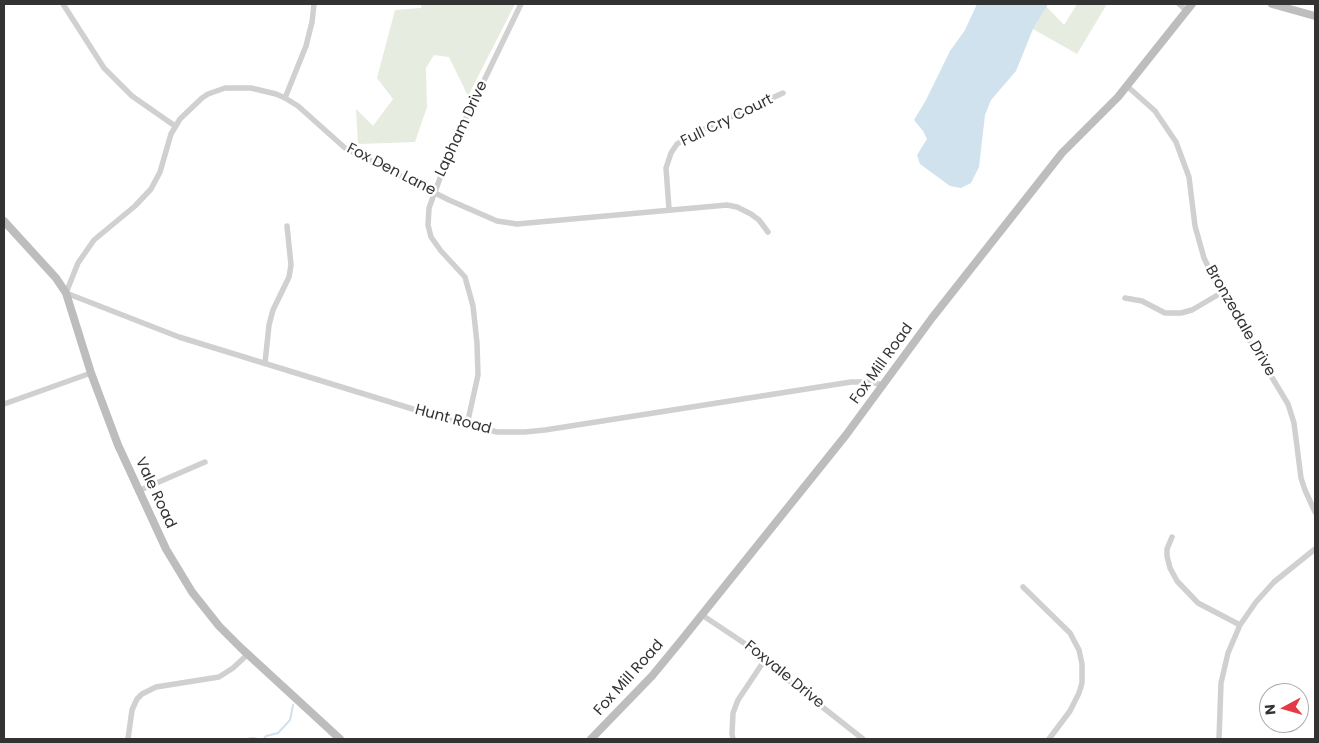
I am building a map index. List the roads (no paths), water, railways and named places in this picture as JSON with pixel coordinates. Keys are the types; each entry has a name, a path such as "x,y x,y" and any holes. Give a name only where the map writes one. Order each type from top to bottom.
{"main road":[{"name":"Fox Mill Road","path":"591,739 652,676 702,615 846,435 942,304 1062,153 1118,97 1192,4"},
{"path":"1272,4 1315,16"},
{"name":"Vale Road","path":"4,221 56,278 66,293 91,373 112,430 138,491 173,562 192,592 219,626 340,739"}],"street":[{"path":"63,4 104,68 132,96 175,126"},
{"path":"285,98 306,46 314,4"},
{"name":"Lapham Drive","path":"467,425 479,362 473,306 465,277 431,237 428,218 434,192 450,151 520,4"},
{"path":"1179,4 1186,10"},
{"name":"Bronzedale Drive","path":"1127,86 1155,111 1176,142 1189,177 1195,226 1204,258 1221,293 1288,404 1294,423 1301,478 1304,490 1315,512"},
{"name":"Fox Den Lane","path":"66,293 78,263 94,240 135,206 151,189 160,172 175,126 191,106 208,94 218,90 240,87 276,94 285,98 298,106 345,148 487,218 512,224 721,205 732,206 751,214 768,232"},
{"name":"Full Cry Court","path":"670,210 666,168 671,153 678,144 691,135 783,92"},
{"path":"265,363 269,325 273,310 289,277 291,260 287,226"},
{"name":"Hunt Road","path":"66,293 179,337 467,425 498,432 525,432 851,382 869,382 884,385"},
{"path":"1125,298 1142,301 1165,313 1181,314 1192,310 1221,293"},
{"path":"4,404 91,373"},
{"path":"138,491 205,462"},
{"path":"1172,537 1167,549 1168,562 1180,585 1198,603 1240,625"},
{"path":"1219,739 1221,683 1228,653 1240,625 1256,602 1274,582 1315,549"},
{"path":"1023,587 1070,633 1079,650 1082,664 1082,683 1079,693 1070,711 1049,739"},
{"name":"Foxvale Drive","path":"702,615 750,647 764,661 863,739"},
{"path":"128,739 132,710 137,699 142,694 156,687 219,677 234,668 248,654"},
{"path":"733,739 733,714 738,700 764,661"}],"water":[{"path":"977,4 1048,4 1033,29 1016,71 991,100 985,115 979,167 971,183 961,188 950,186 920,164 917,155 927,139 914,120 950,51 965,30"}],"waterway":[{"path":"264,739 266,736 278,733 290,720 293,705"},
{"path":"247,739 258,739"}]}
